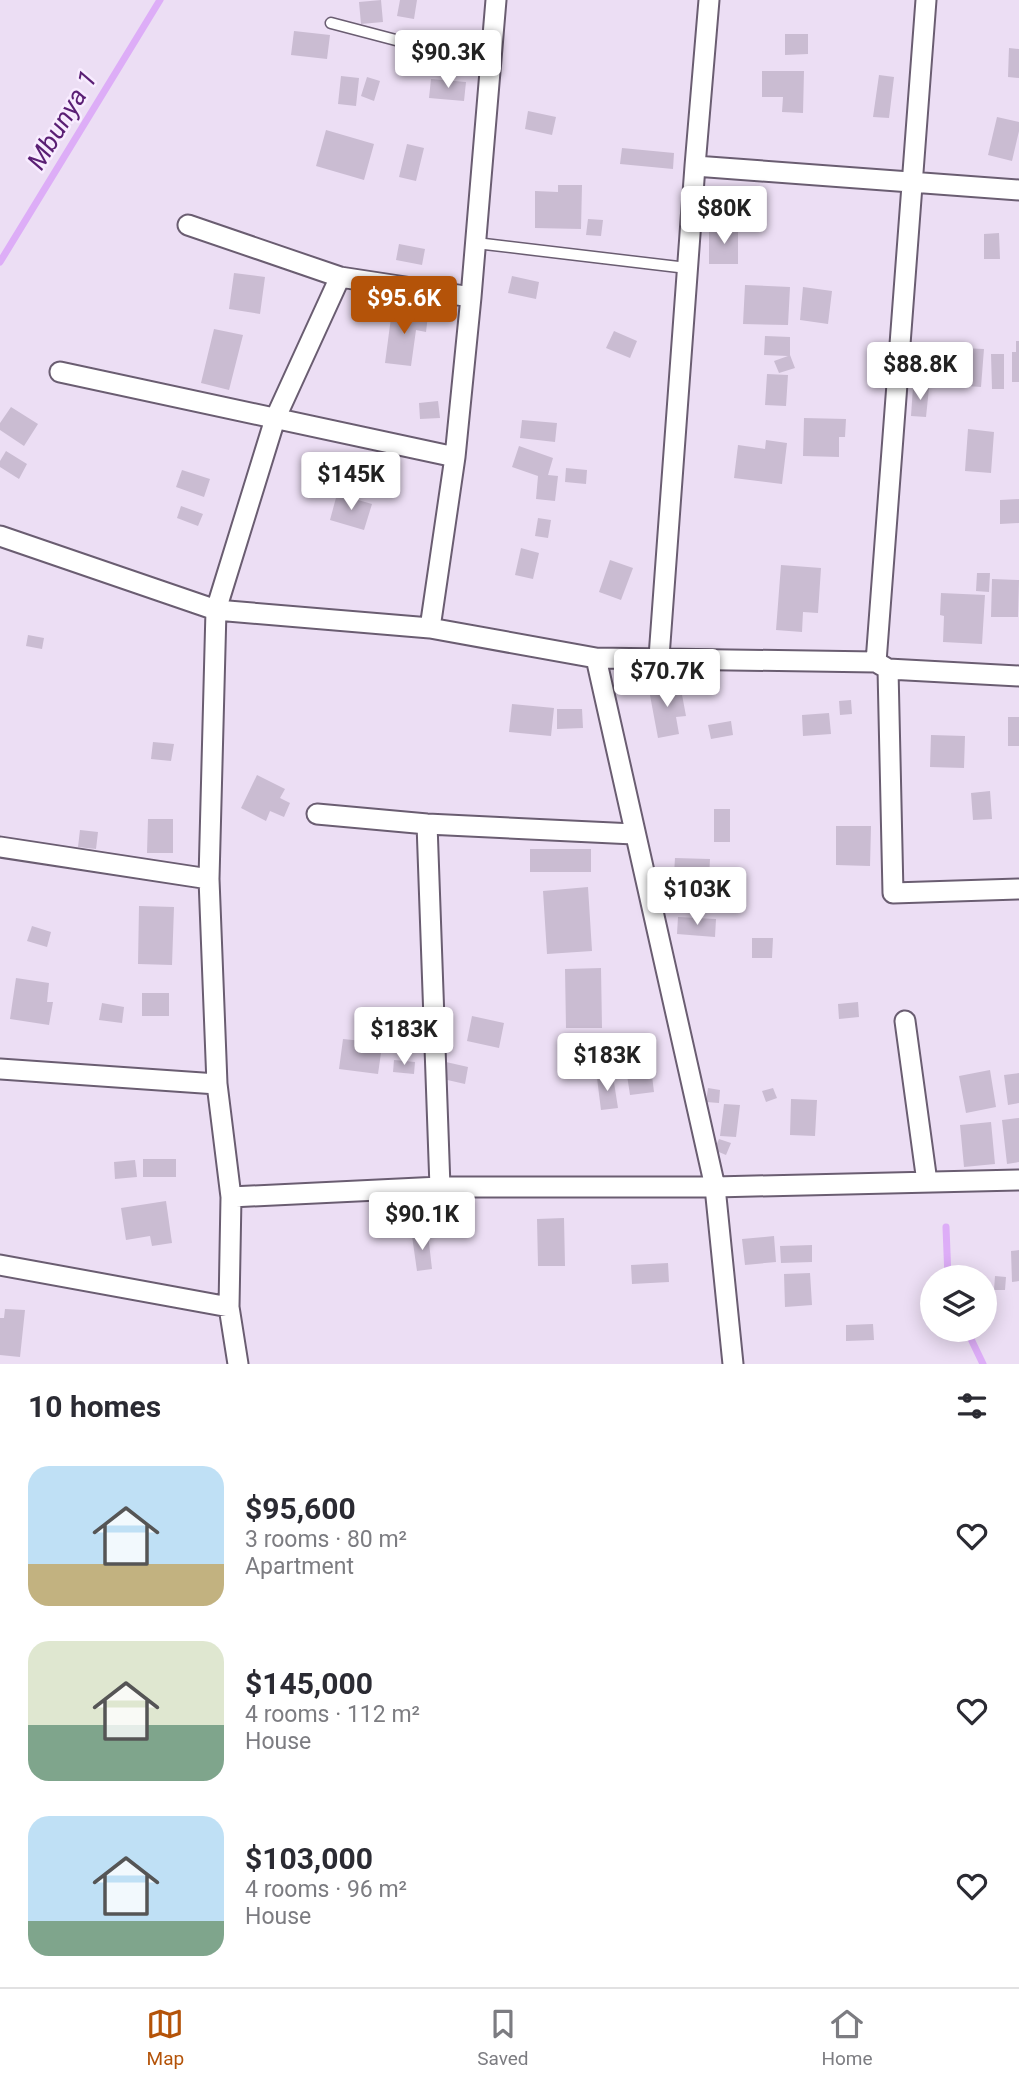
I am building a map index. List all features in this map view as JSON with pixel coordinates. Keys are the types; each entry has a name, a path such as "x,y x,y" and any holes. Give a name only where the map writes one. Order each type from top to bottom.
{"street":[{"path":"430,628 455,457 496,0"},
{"path":"659,657 709,0"},
{"path":"926,0 882,666 893,893 1019,889"},
{"path":"695,166 1019,190"},
{"path":"188,225 340,277 471,297"},
{"path":"239,1364 229,1307 231,1197 217,1084 209,879 216,610 275,419 340,277"},
{"path":"60,372 455,457"},
{"path":"0,536 216,610 430,628 596,658 659,657 882,666 1019,676"},
{"path":"596,658 715,1187 733,1364"},
{"path":"317,814 427,824 634,834"},
{"path":"427,824 440,1187"},
{"path":"0,848 209,879"},
{"path":"905,1021 927,1182"},
{"path":"0,1069 217,1084"},
{"path":"231,1197 440,1187 715,1187 1019,1180"},
{"path":"0,1265 229,1307"}],"lane":[{"path":"331,23 491,65"},
{"path":"476,243 687,268"}],"building":[{"path":"381,0 383,22 361,24 359,2"},
{"path":"400,0 417,0 414,19 397,16"},
{"path":"294,31 330,35 327,59 291,55"},
{"path":"785,34 808,34 808,54 785,55"},
{"path":"1009,48 1019,49 1019,78 1008,77"},
{"path":"762,71 804,71 803,113 782,112 783,97 762,97"},
{"path":"879,75 894,77 889,118 873,117"},
{"path":"341,76 359,78 356,106 338,104"},
{"path":"367,77 380,81 374,101 361,96"},
{"path":"431,79 466,82 464,101 429,98"},
{"path":"528,111 556,117 552,135 525,129"},
{"path":"997,117 1019,122 1012,161 988,155"},
{"path":"326,130 374,144 364,180 316,166"},
{"path":"407,144 424,148 416,181 399,177"},
{"path":"622,148 674,153 673,169 620,164"},
{"path":"558,185 582,185 581,229 535,228 535,191 558,192"},
{"path":"588,219 603,220 601,236 586,235"},
{"path":"709,229 738,229 738,264 709,264"},
{"path":"999,233 1000,259 984,259 984,234"},
{"path":"399,244 425,249 422,265 396,260"},
{"path":"234,273 265,277 260,314 229,309"},
{"path":"512,276 539,282 536,299 508,293"},
{"path":"745,285 790,287 788,325 743,324"},
{"path":"803,287 832,291 828,324 800,320"},
{"path":"392,310 428,315 426,332 416,330 411,366 385,363"},
{"path":"214,329 243,335 229,390 201,383"},
{"path":"614,331 637,341 630,358 606,348"},
{"path":"765,336 790,337 790,355 795,368 779,373 774,361 788,356 764,355"},
{"path":"1016,341 1019,341 1019,382 1012,382 1012,352 1016,352"},
{"path":"940,347 984,349 981,387 938,384"},
{"path":"991,354 1004,354 1004,389 992,389"},
{"path":"923,368 924,382 913,382 912,369"},
{"path":"767,374 788,375 786,406 765,405"},
{"path":"913,387 929,388 926,417 911,416"},
{"path":"438,401 440,418 420,419 419,403"},
{"path":"11,407 38,424 24,446 0,430 0,423"},
{"path":"804,418 846,419 845,437 839,437 839,457 803,456"},
{"path":"522,420 557,423 555,442 520,438"},
{"path":"968,429 994,432 991,473 965,471"},
{"path":"766,440 787,443 782,484 734,478 738,445 765,449"},
{"path":"519,446 553,458 548,475 558,476 555,501 536,499 538,476 512,467"},
{"path":"6,451 27,464 19,479 0,467 0,461"},
{"path":"566,468 587,470 586,484 565,482"},
{"path":"182,470 210,479 204,497 176,487"},
{"path":"337,494 372,504 364,530 330,520"},
{"path":"1019,499 1019,523 1000,524 1000,500"},
{"path":"181,506 203,514 198,526 177,518"},
{"path":"538,518 551,520 548,538 535,536"},
{"path":"521,548 539,553 533,579 515,575"},
{"path":"610,560 633,568 621,600 599,592"},
{"path":"781,565 821,568 818,613 803,612 802,632 776,630"},
{"path":"977,573 990,573 989,592 976,591"},
{"path":"992,579 1019,580 1018,617 991,617"},
{"path":"941,593 985,595 982,644 943,642"},
{"path":"28,635 44,638 42,649 26,646"},
{"path":"680,684 686,716 676,717 679,734 658,738 649,690"},
{"path":"851,700 852,714 840,715 839,701"},
{"path":"512,704 554,708 551,736 509,732"},
{"path":"557,709 582,709 583,728 557,729"},
{"path":"829,713 831,734 803,736 802,715"},
{"path":"1008,717 1019,717 1019,746 1008,746"},
{"path":"731,721 733,735 711,739 708,725"},
{"path":"931,735 965,736 964,768 930,767"},
{"path":"153,742 174,744 171,761 151,759"},
{"path":"257,775 285,789 280,798 290,803 284,817 270,811 266,821 241,808"},
{"path":"990,791 992,819 973,820 971,793"},
{"path":"714,809 730,809 730,842 714,842"},
{"path":"148,819 173,819 173,853 147,853"},
{"path":"836,826 871,826 870,866 836,865"},
{"path":"80,830 98,832 96,849 78,847"},
{"path":"530,849 591,849 591,872 530,872"},
{"path":"675,858 710,859 709,877 674,875"},
{"path":"688,881 719,883 717,908 687,906"},
{"path":"588,887 592,951 547,954 543,891"},
{"path":"139,906 174,907 172,965 138,964"},
{"path":"678,917 716,919 715,937 677,934"},
{"path":"32,926 51,932 47,947 27,941"},
{"path":"752,938 773,938 772,958 752,958"},
{"path":"601,968 602,1028 566,1028 565,969"},
{"path":"16,978 49,983 47,1002 53,1002 49,1025 10,1019"},
{"path":"142,993 169,993 169,1016 142,1016"},
{"path":"858,1002 859,1017 839,1019 838,1004"},
{"path":"102,1003 124,1007 122,1023 99,1020"},
{"path":"472,1016 504,1023 499,1048 467,1041"},
{"path":"364,1030 384,1032 378,1074 339,1069 343,1039 362,1041"},
{"path":"595,1054 617,1054 617,1069 595,1069"},
{"path":"650,1059 654,1092 630,1095 625,1062"},
{"path":"394,1060 415,1062 414,1074 393,1072"},
{"path":"446,1062 468,1067 465,1084 443,1079"},
{"path":"990,1070 996,1107 966,1113 959,1076"},
{"path":"1019,1073 1019,1103 1008,1105 1004,1075"},
{"path":"613,1076 618,1108 601,1110 597,1078"},
{"path":"708,1088 720,1090 719,1103 706,1102"},
{"path":"773,1088 777,1098 766,1102 762,1091"},
{"path":"791,1099 817,1100 815,1136 790,1135"},
{"path":"724,1104 740,1105 736,1137 720,1136"},
{"path":"1019,1118 1019,1162 1007,1164 1002,1120"},
{"path":"991,1122 995,1164 964,1167 960,1125"},
{"path":"719,1139 731,1143 726,1155 714,1150"},
{"path":"143,1159 176,1159 176,1177 143,1177"},
{"path":"135,1160 137,1177 115,1179 114,1162"},
{"path":"166,1201 172,1243 152,1246 150,1236 126,1240 121,1208"},
{"path":"564,1218 565,1266 538,1266 537,1219"},
{"path":"428,1234 432,1269 417,1271 412,1236"},
{"path":"774,1236 776,1262 745,1265 742,1239"},
{"path":"812,1245 812,1262 781,1263 780,1246"},
{"path":"1019,1250 1019,1281 1012,1282 1011,1251"},
{"path":"668,1263 669,1282 632,1284 631,1265"},
{"path":"810,1273 812,1305 785,1307 784,1274"},
{"path":"997,1276 1006,1277 1005,1290 997,1290"},
{"path":"5,1309 25,1310 20,1357 0,1355 0,1318 4,1318"},
{"path":"873,1324 874,1340 846,1341 846,1325"}],"waterway":[{"name":"Mbunya 1","path":"0,262 160,0"},
{"path":"946,1227 947,1265"},
{"path":"972,1342 983,1364"}]}
